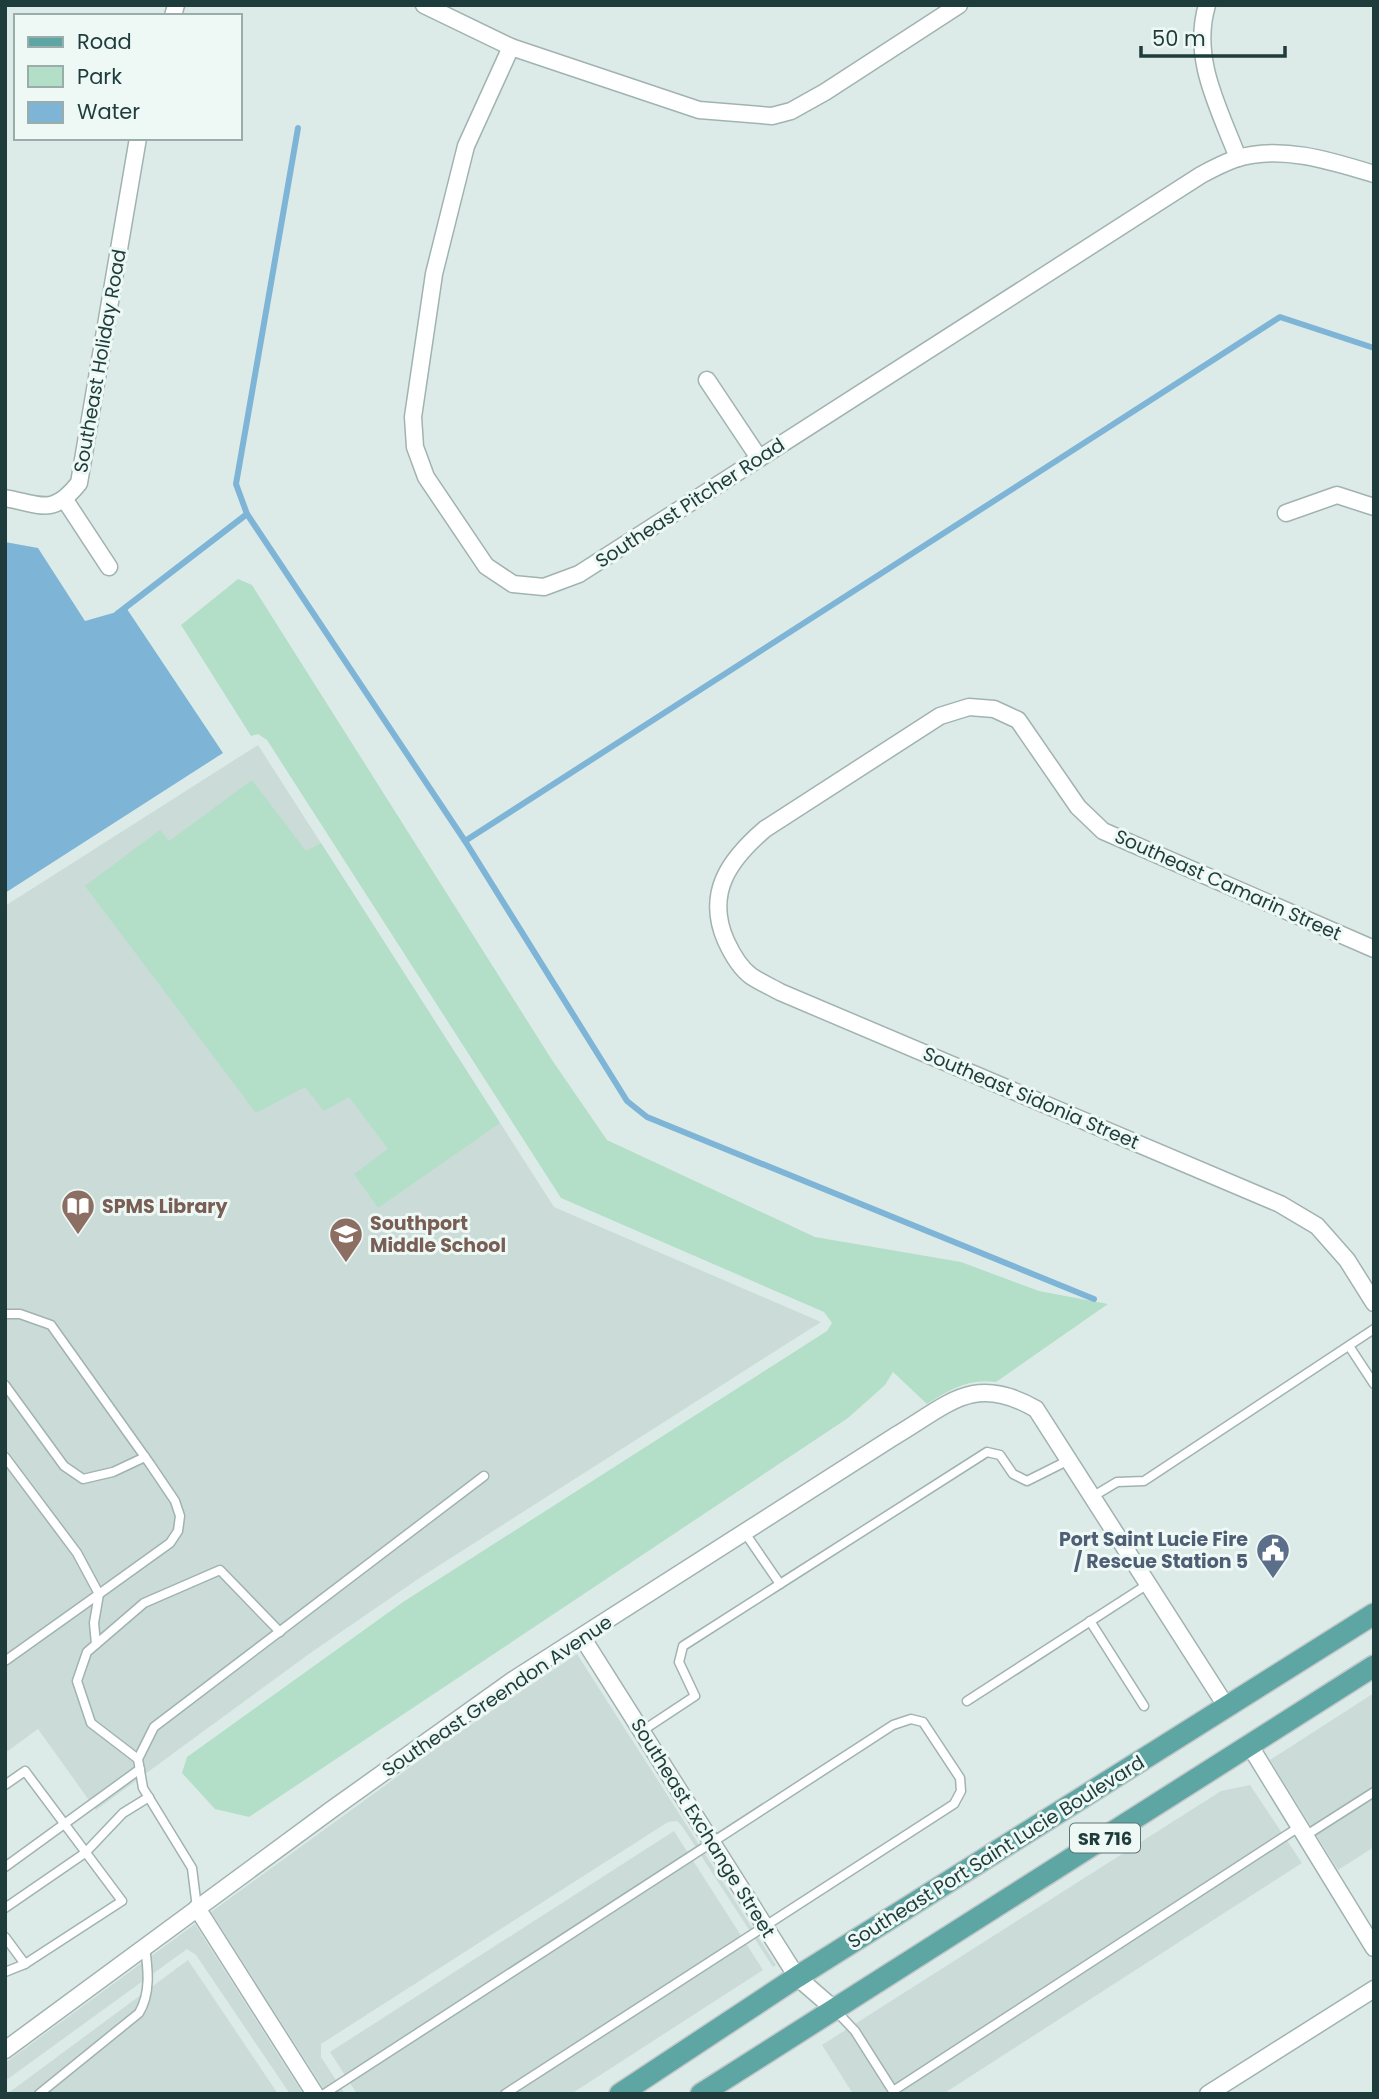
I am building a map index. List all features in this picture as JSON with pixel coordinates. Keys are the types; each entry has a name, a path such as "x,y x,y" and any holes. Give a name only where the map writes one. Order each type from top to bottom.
{"main road":[{"name":"Southeast Port Saint Lucie Boulevard","path":"620,2094 797,1978 1374,1614"},
{"name":"SR 716","path":"702,2094 1374,1666"}],"street":[{"path":"424,5 511,47 699,110 772,116 791,111 825,92 953,7"},
{"path":"1207,5 1200,38 1202,62 1238,158"},
{"name":"Southeast Pitcher Road","path":"511,47 466,146 434,274 413,417 415,447 426,477 486,566 513,584 544,587 579,574 1201,175 1238,158 1282,153 1335,162 1374,174"},
{"name":"Southeast Holiday Road","path":"65,500 79,483 138,140"},
{"path":"707,380 759,458"},
{"path":"1286,513 1337,495 1374,507"},
{"path":"5,498 50,507 65,500 109,567"},
{"name":"Southeast Camarin Street","path":"722,882 739,851 765,829 940,716 969,707 994,709 1018,720 1078,807 1103,831 1374,949"},
{"name":"Southeast Sidonia Street","path":"722,882 718,906 722,930 732,955 750,975 780,992 1280,1204 1317,1226 1347,1260 1374,1303"},
{"name":"Southeast Greendon Avenue","path":"5,2050 435,1735 582,1637 958,1398 982,1390 1013,1395 1036,1409 1069,1460"},
{"path":"1069,1460 1226,1706"},
{"name":"Southeast Exchange Street","path":"582,1637 715,1843 797,1978 834,2009"},
{"path":"1250,1746 1374,1948"},
{"path":"197,1908 315,2094"},
{"path":"1208,2094 1374,1989"}],"lane":[{"path":"5,1314 20,1314 51,1325 175,1501 180,1516 178,1531 170,1543 5,1661"},
{"path":"1092,1497 1117,1482 1144,1482 1374,1329"},
{"path":"1349,1346 1374,1384"},
{"path":"5,1385 64,1466 83,1479 113,1472 145,1457"},
{"path":"642,1731 695,1696 679,1662 683,1646 987,1452 1000,1455 1013,1474 1027,1481 1069,1460"},
{"path":"5,1457 77,1553 99,1594 94,1623 96,1644"},
{"path":"197,1908 192,1868 143,1788 138,1759 155,1727 484,1476"},
{"path":"745,1533 780,1584"},
{"path":"138,1759 91,1723 77,1681 87,1652 144,1603 220,1570 280,1632"},
{"path":"967,1701 1148,1584"},
{"path":"1090,1621 1144,1706"},
{"path":"324,2094 715,1843 893,1725 911,1719 923,1722 960,1778 961,1791 954,1804 505,2094"},
{"path":"5,1867 140,1769"},
{"path":"5,1786 24,1771 122,1901 24,1964 5,1972"},
{"path":"834,2009 855,2031 893,2091 1302,1832 1374,1792"},
{"path":"5,1908 85,1853 123,1813 149,1797"},
{"path":"5,1937 24,1964"},
{"path":"39,2094 139,2013 146,1995 148,1968 145,1947"}],"shaded area":[{"name":"Southport Middle School","path":"258,745 554,1207 821,1322 421,1577 309,1654 96,1810 38,1729 5,1753 5,906"},
{"path":"577,1654 776,1965 773,1967 682,1826 677,1821 668,1822 321,2044 321,2057 345,2094 327,2094 211,1912 442,1744"},
{"path":"1374,1693 1374,1847 1338,1870 1270,1760"},
{"path":"1250,1785 1302,1863 943,2094 853,2094 822,2045 1221,1791"},
{"path":"674,1831 763,1970 571,2094 357,2094 330,2052"},
{"path":"195,1924 303,2094 290,2094 196,1955 187,1949 5,2081 5,2063"},
{"path":"188,1960 278,2094 7,2094"}],"green space":[{"path":"238,579 252,585 552,1060 607,1140 815,1237 961,1262 1039,1291 1108,1304 996,1382 968,1384 927,1404 893,1372 885,1385 848,1418 249,1817 215,1809 182,1773 187,1757 403,1602 827,1331 832,1323 824,1312 561,1198 267,740 258,734 251,736 181,625"},
{"path":"252,780 306,851 321,843 500,1123 378,1208 354,1174 388,1149 349,1097 324,1111 305,1087 256,1113 85,886 160,830 169,841"}],"water":[{"path":"5,542 38,548 85,621 127,609 223,753 5,893"}],"waterway":[{"path":"298,128 236,484 247,514 465,841 627,1101 647,1117 1094,1299"},
{"path":"465,841 1280,317 1374,348"},
{"path":"117,614 247,514"}],"place":[{"name":"SPMS Library","path":"78,1236"},
{"name":"Southport Middle School","path":"346,1264"},
{"name":"Port Saint Lucie Fire / Rescue Station 5","path":"1273,1580"}]}
